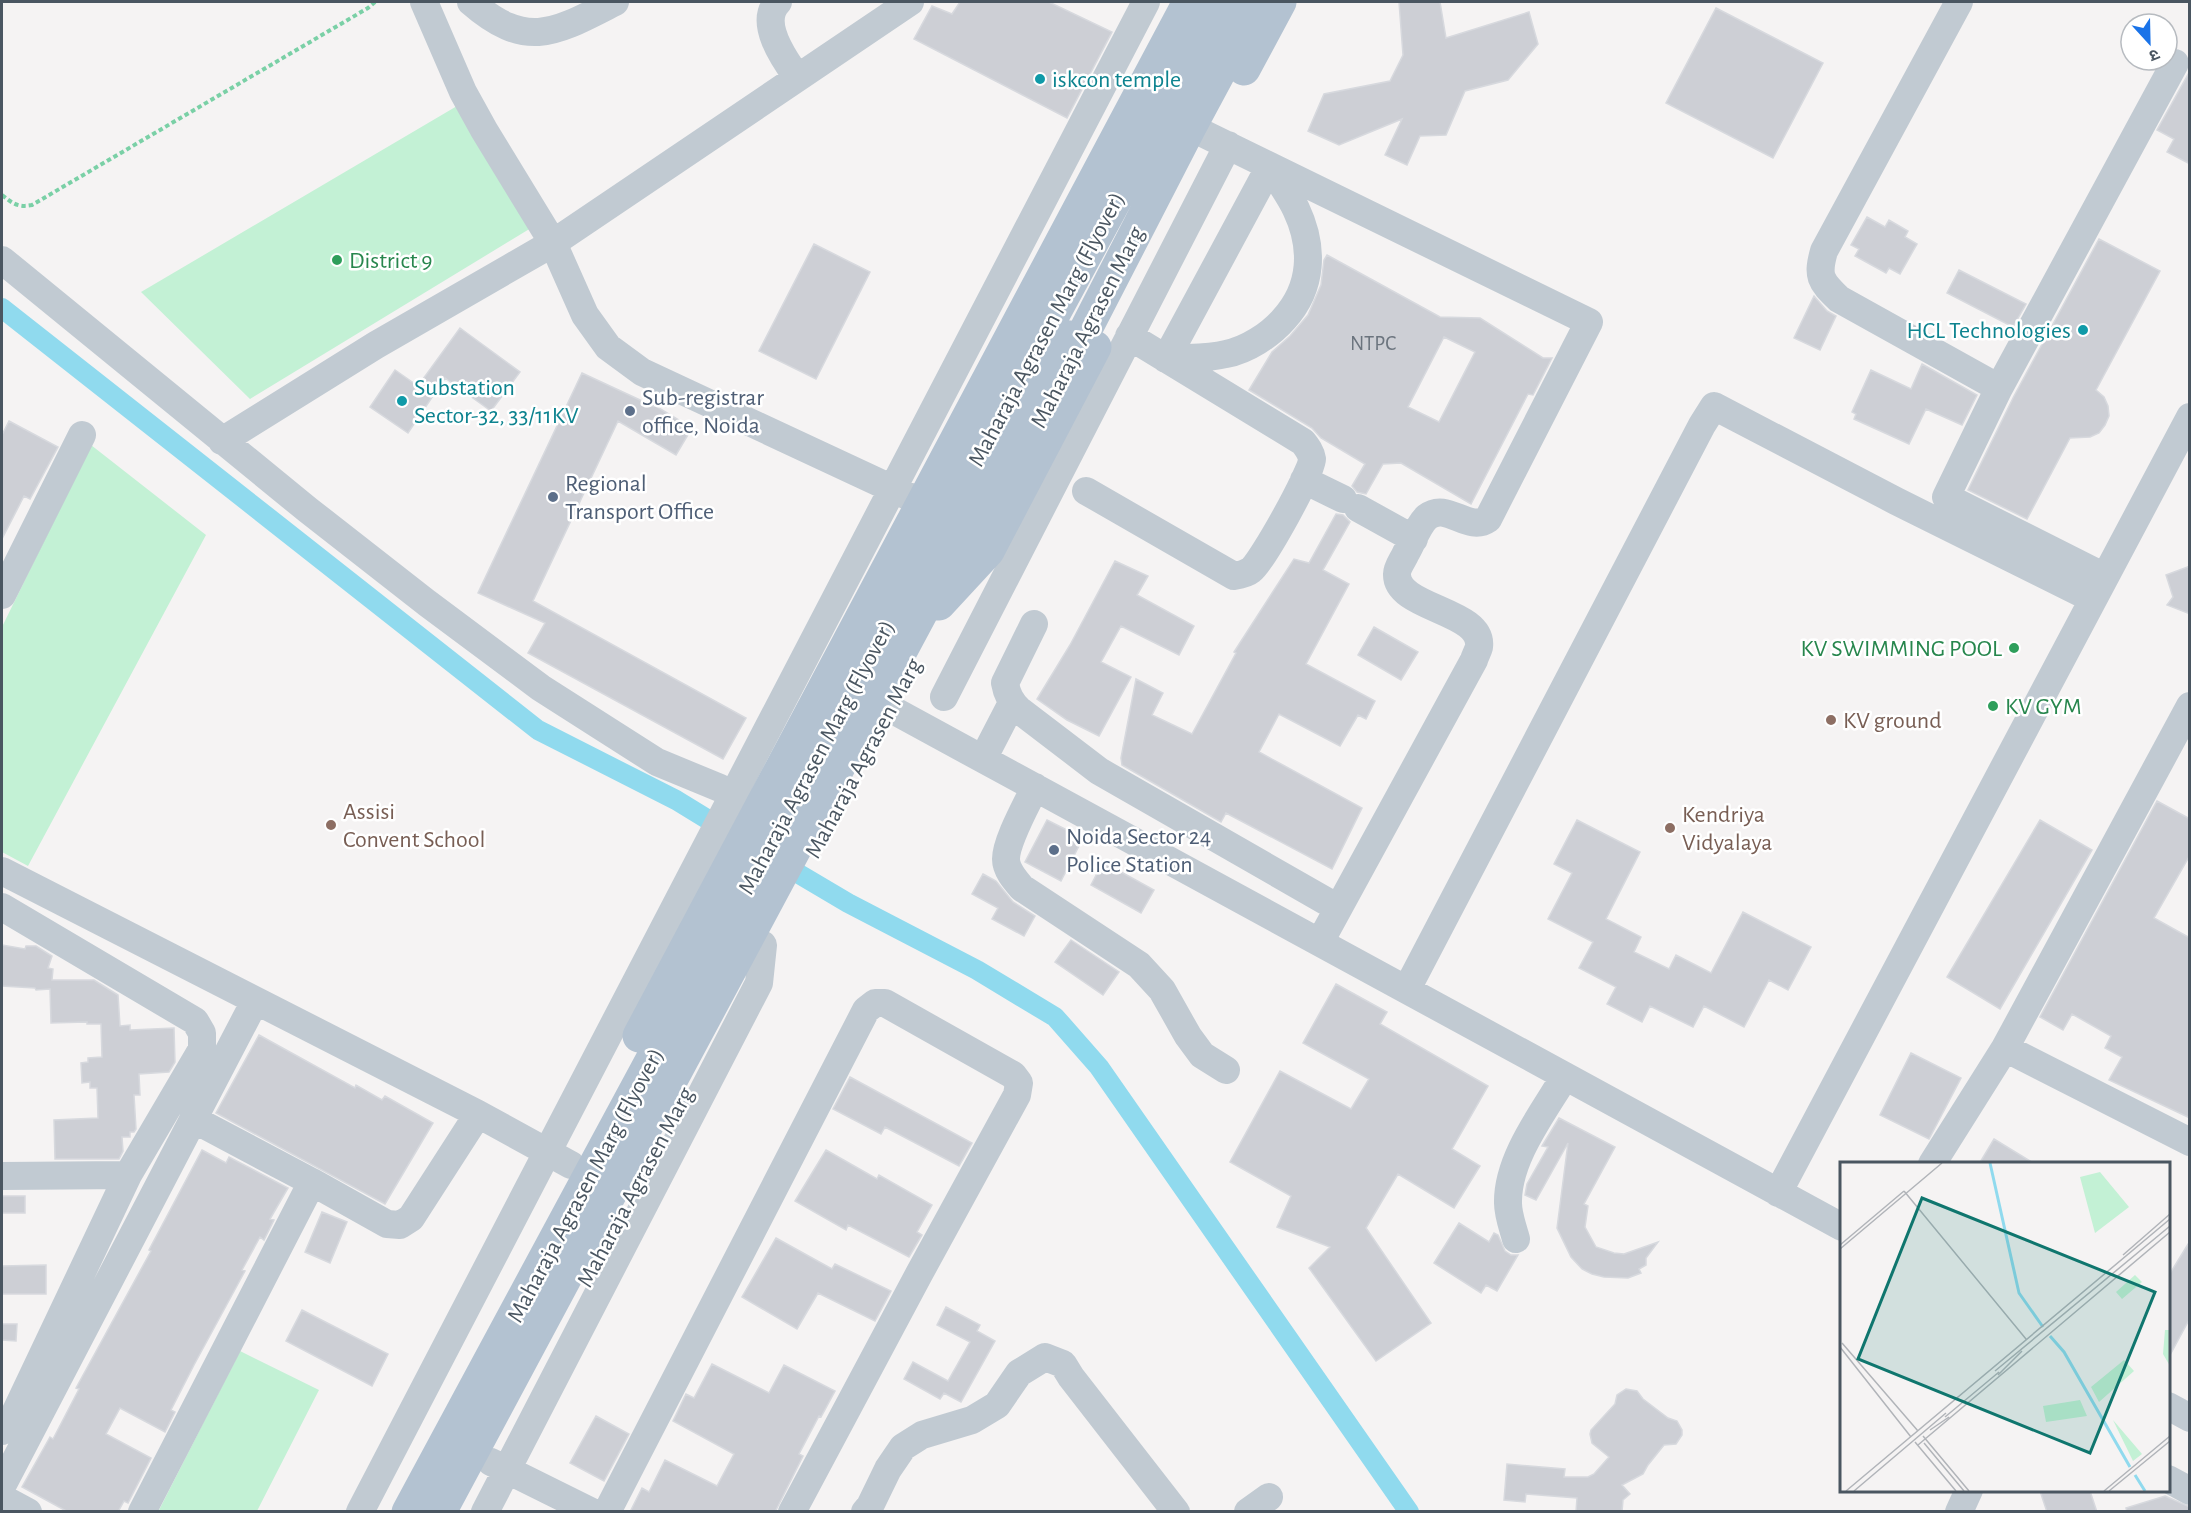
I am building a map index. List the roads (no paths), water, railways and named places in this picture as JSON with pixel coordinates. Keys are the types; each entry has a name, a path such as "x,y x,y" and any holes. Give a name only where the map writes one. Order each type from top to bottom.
{"main road":[{"path":"897,632 886,545 1170,2"},
{"path":"386,1512 504,1290 559,1158 723,878 750,805 922,503 1190,2"},
{"name":"Maharaja Agrasen Marg (Flyover)","path":"440,1512 1222,2"},
{"name":"Maharaja Agrasen Marg (Flyover)","path":"408,1512 1247,2"},
{"name":"Maharaja Agrasen Marg","path":"462,1512 498,1465 564,1321 891,709 1190,127 1258,2"},
{"path":"897,632 988,551 1280,2"},
{"path":"504,1290 564,1321"}],"street":[{"path":"465,2 427,8 469,101 553,243 585,315 608,347 642,372 922,503"},
{"path":"471,2 483,12 520,32 544,33 568,26 615,2"},
{"path":"778,2 773,6 771,28 781,56 797,77"},
{"path":"222,441 376,345 553,243 910,2"},
{"path":"360,1512 559,1158 750,805 892,489 1146,2"},
{"path":"1959,2 1824,251 1818,270 1825,286 1839,299 1999,388"},
{"path":"2099,588 1946,496 1999,388 2170,72"},
{"path":"1190,127 1589,322 1488,519 1473,524 1444,513 1435,513 1426,518 1400,565 1397,576 1401,586 1410,595 1467,623 1475,633 1479,645 1474,660 1320,942"},
{"path":"944,697 1228,145"},
{"path":"1166,358 1270,166"},
{"path":"1166,358 1226,354 1252,344 1276,327 1294,308 1305,283 1309,266 1306,236 1296,208 1270,166"},
{"path":"1174,249 1213,271"},
{"path":"2,260 222,441 418,596 541,688 657,762 750,805"},
{"path":"1086,491 1234,576 1243,575 1253,569 1304,480 1312,460 1310,451 1303,442 1129,336"},
{"path":"1407,989 1714,406 1969,539 2099,588"},
{"path":"1778,1193 2190,417"},
{"path":"2,595 82,435"},
{"path":"1304,480 1414,539"},
{"path":"1034,624 1005,683 1012,703 1099,771 1338,908"},
{"path":"983,759 1012,703"},
{"path":"1933,1162 2005,1048 2190,706"},
{"path":"891,709 1840,1226"},
{"path":"1035,787 1009,844 1006,860 1012,876 1022,888 1139,965 1162,990 1188,1036 1202,1055 1226,1070"},
{"path":"2,871 478,1114 559,1158"},
{"path":"2,907 195,1021 202,1033 202,1049 128,1174 8,1428 2,1431"},
{"path":"485,1512 498,1465 759,983 763,945"},
{"path":"2,1486 255,1001"},
{"path":"607,1512 866,1010 875,1003 885,1003 1013,1076 1019,1083 1017,1095 792,1512"},
{"path":"2005,1048 2190,1142"},
{"path":"1516,1239 1508,1205 1509,1179 1522,1150 1565,1076"},
{"path":"193,1119 387,1224 400,1226 411,1218 478,1114"},
{"path":"2,1176 128,1174"},
{"path":"141,1512 312,1182"},
{"path":"865,1512 888,1469 903,1447 921,1435 972,1420 996,1405 1019,1373 1045,1357 1063,1364 1176,1512"},
{"path":"2170,1407 2190,1418"},
{"path":"498,1465 592,1512"},
{"path":"2170,1480 2190,1491"},
{"path":"1959,1512 1969,1492"},
{"path":"2,1497 28,1512"}],"waterway":[{"path":"2,308 538,730 676,800 707,819"},
{"path":"777,861 848,903 977,970 1055,1017 1099,1067 1409,1512"}],"place":[{"name":"iskcon temple","path":"1040,79"},
{"name":"District 9","path":"337,260"},
{"name":"HCL Technologies","path":"2083,330"},
{"name":"Substation Sector-32, 33/11KV","path":"402,401"},
{"name":"Sub-registrar office, Noida","path":"630,411"},
{"name":"Regional Transport Office","path":"553,497"},
{"name":"KV SWIMMING POOL","path":"2014,648"},
{"name":"KV GYM","path":"1993,706"},
{"name":"KV ground","path":"1831,720"},
{"name":"Assisi Convent School","path":"331,825"},
{"name":"Kendriya Vidyalaya","path":"1670,828"},
{"name":"Noida Sector 24 Police Station","path":"1054,850"}]}
